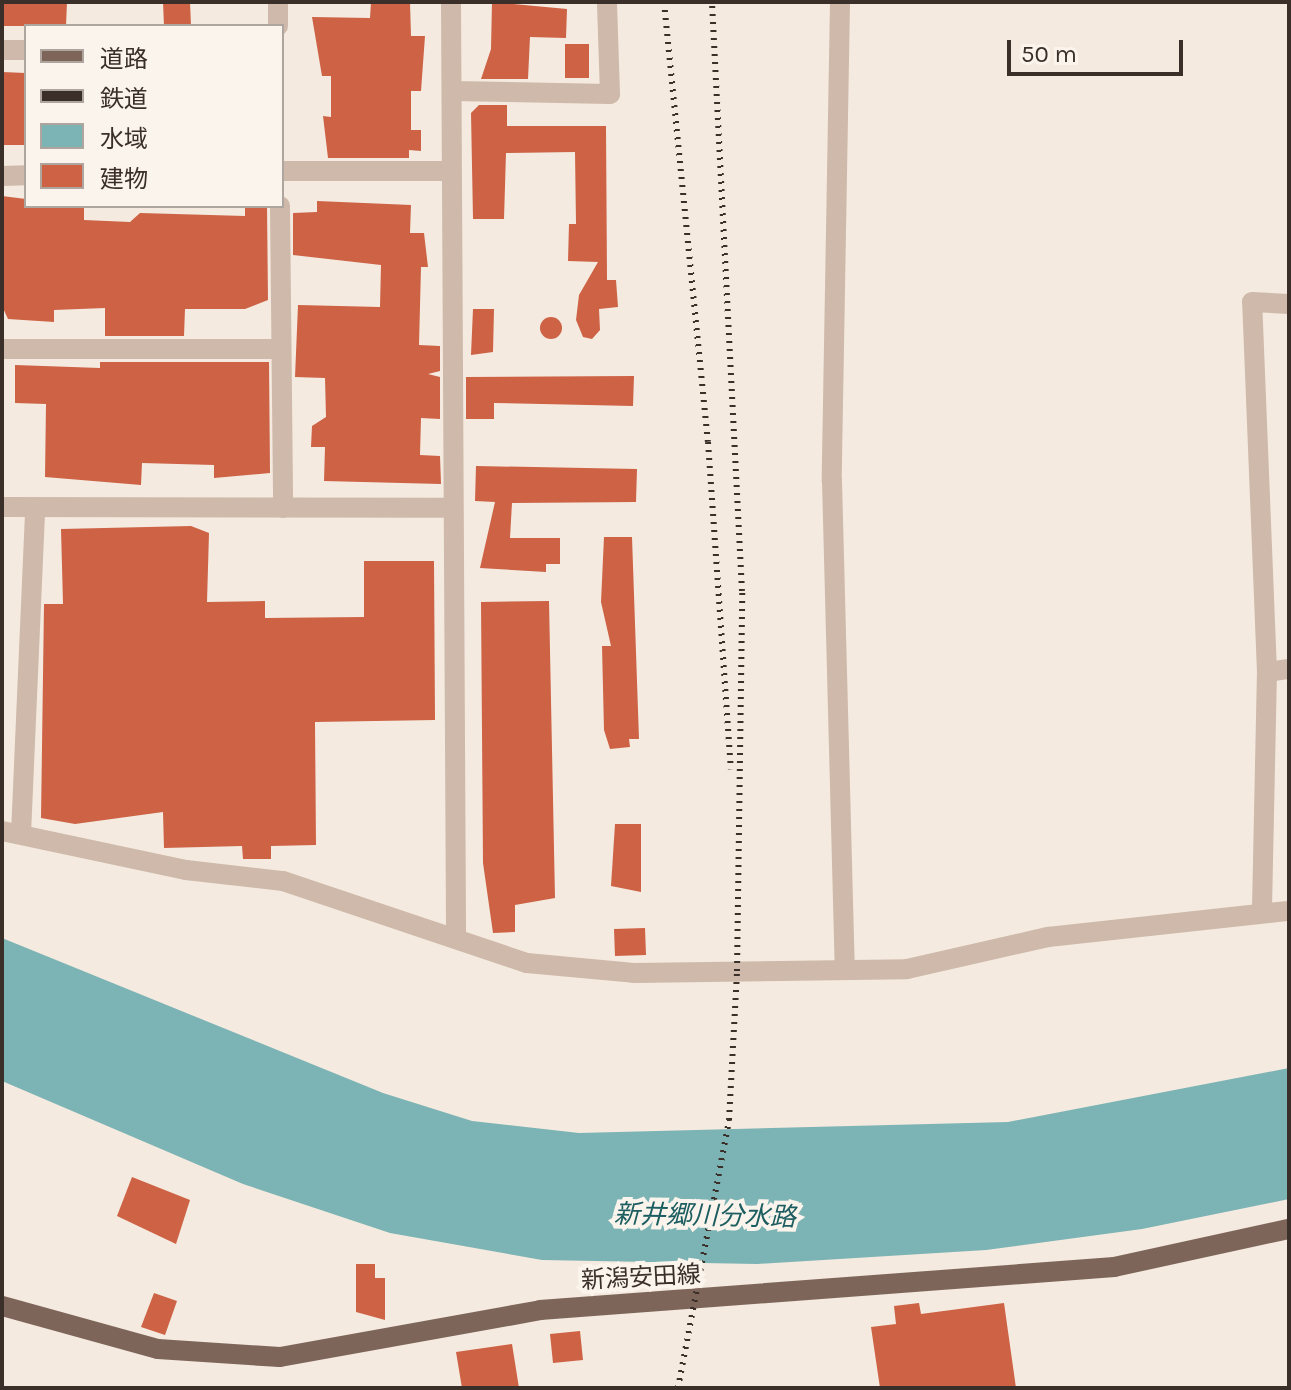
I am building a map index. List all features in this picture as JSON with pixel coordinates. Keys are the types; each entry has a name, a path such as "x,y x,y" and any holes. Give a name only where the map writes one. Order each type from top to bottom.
{"main road":[{"name":"新潟安田線","path":"2,1306 158,1349 280,1357 540,1310 699,1303 1114,1267 1289,1229"}],"street":[{"path":"278,2 278,24"},
{"path":"451,2 456,939"},
{"path":"452,91 610,94 607,2"},
{"path":"840,2 832,481 845,969"},
{"path":"2,50 24,50"},
{"path":"284,171 450,171"},
{"path":"2,176 24,175"},
{"path":"280,208 283,508"},
{"path":"1262,909 1267,672 1252,302 1289,304"},
{"path":"2,349 281,349"},
{"path":"2,507 452,508"},
{"path":"35,507 12,833 186,870 283,881 527,963 634,973 907,969 1048,937 1262,909 1289,911"},
{"path":"1267,672 1289,669"}],"water":[{"name":"新井郷川分水路","path":"2,938 383,1093 472,1121 579,1133 1008,1122 1289,1068 1289,1199 1142,1229 986,1250 757,1264 542,1260 390,1233 243,1184 2,1081"}],"building":[{"path":"2,2 67,2 66,24 2,26"},
{"path":"163,2 190,2 191,24 164,24"},
{"path":"371,2 410,2 411,36 425,36 421,91 411,91 411,130 421,130 421,151 409,150 409,158 328,158 323,116 331,117 331,76 322,76 312,17 370,18"},
{"path":"492,2 567,9 566,38 530,37 528,79 481,79 491,49"},
{"path":"565,44 589,44 589,78 565,78"},
{"path":"2,72 24,73 24,145 2,145"},
{"path":"479,105 507,105 507,126 606,126 607,280 616,280 618,307 599,309 600,330 592,339 583,337 576,320 579,295 598,262 568,261 569,224 576,224 575,152 506,153 504,219 473,219 471,113"},
{"path":"2,196 24,199 24,208 84,208 84,220 130,222 140,213 245,216 245,208 267,208 268,300 245,309 185,309 184,336 105,336 105,308 54,310 54,322 8,319 2,306"},
{"path":"317,201 411,205 410,233 424,233 428,267 421,267 419,345 440,346 440,371 428,374 440,377 440,419 421,418 420,455 440,456 441,484 324,481 325,447 311,447 312,426 326,417 325,378 295,377 298,305 380,307 381,265 293,255 293,213 317,212"},
{"path":"473,309 494,309 493,352 471,355"},
{"path":"551,317 559,320 562,328 559,336 551,339 543,336 540,328 543,320"},
{"path":"100,362 269,362 270,473 214,478 214,465 142,463 141,485 45,477 46,404 15,403 15,365 100,368"},
{"path":"634,376 633,406 494,403 494,419 466,419 466,377"},
{"path":"476,466 637,469 636,502 512,503 510,538 560,538 560,564 546,564 546,572 480,568 495,502 475,501"},
{"path":"191,526 209,533 207,602 265,601 265,618 364,617 364,561 434,561 435,720 315,722 316,845 271,846 271,859 243,859 242,846 164,848 163,812 75,824 41,818 44,604 63,604 61,529"},
{"path":"604,537 632,537 639,739 629,739 630,747 610,749 604,730 602,646 611,646 601,602"},
{"path":"549,601 555,898 515,905 515,932 493,933 483,863 481,602"},
{"path":"615,824 641,824 641,892 611,886"},
{"path":"645,928 646,955 615,956 614,929"},
{"path":"132,1177 190,1200 176,1244 117,1216"},
{"path":"356,1264 375,1264 375,1278 385,1278 385,1320 356,1312"},
{"path":"154,1293 177,1301 165,1335 141,1327"},
{"path":"919,1303 921,1314 1004,1303 1016,1388 880,1388 871,1327 896,1324 894,1306"},
{"path":"580,1331 583,1360 553,1363 550,1334"},
{"path":"512,1344 519,1388 462,1388 456,1352"}],"railway":[{"path":"664,2 708,442 731,769"},
{"path":"678,1388 729,1120 737,971 742,591 712,2"}]}
